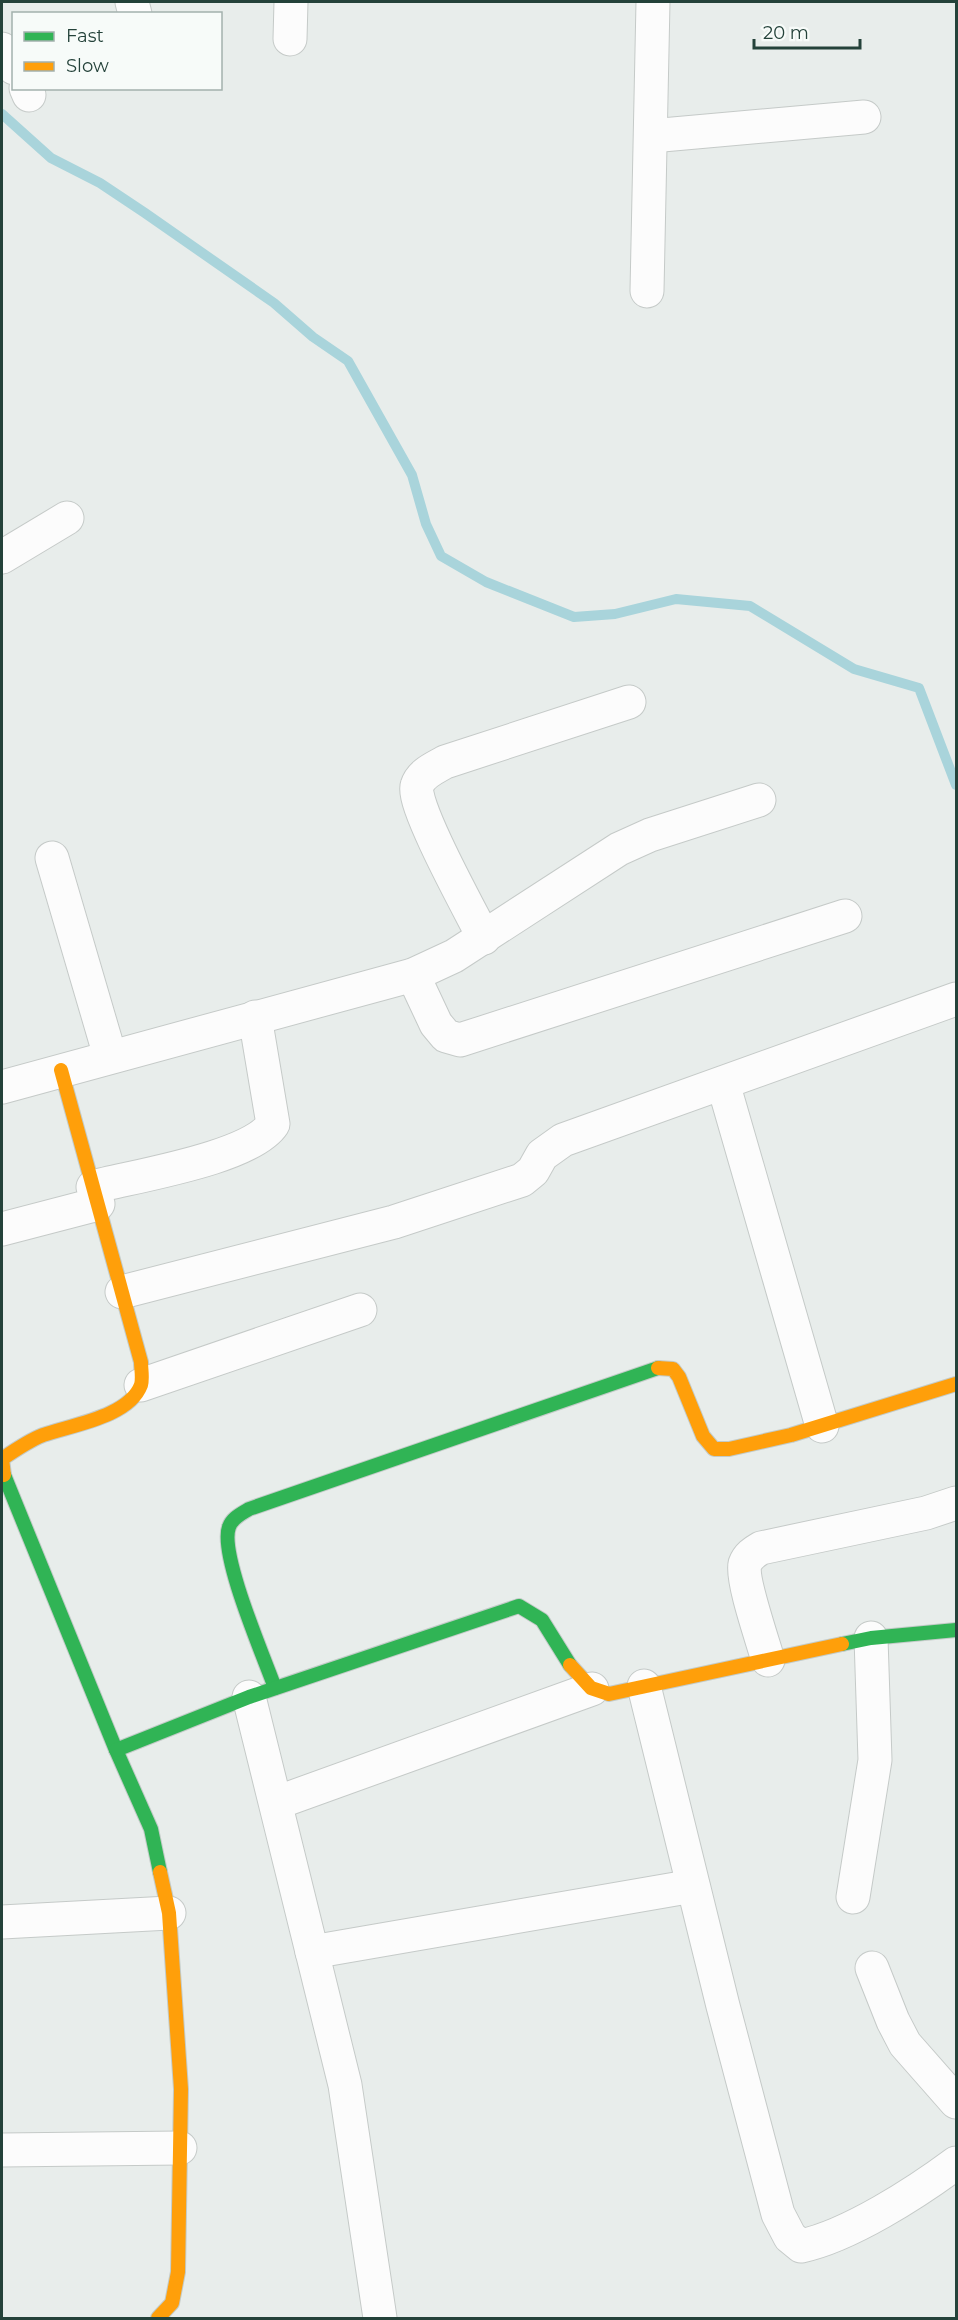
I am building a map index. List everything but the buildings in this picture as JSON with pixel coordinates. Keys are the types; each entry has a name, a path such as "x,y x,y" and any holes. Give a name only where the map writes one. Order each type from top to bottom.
{"street":[{"path":"290,39 291,2"},
{"path":"647,291 653,2"},
{"path":"2,49 12,66"},
{"path":"651,136 864,117"},
{"path":"2,556 67,518"},
{"path":"484,938 428,826 418,800 417,786 426,773 445,762 629,702"},
{"path":"2,1087 413,975 454,956 484,938 619,849 650,835 759,800"},
{"path":"52,858 110,1056"},
{"path":"413,975 436,1024 446,1036 460,1040 845,916"},
{"path":"122,1292 394,1222 522,1180 533,1171 542,1155 563,1140 957,999"},
{"path":"2,1229 95,1195 232,1152 266,1135 273,1124 255,1017"},
{"path":"61,1070 141,1362 141,1385 128,1404 21,1445 2,1460 5,1479 116,1750 151,1829 169,1912 181,2089 178,2272 172,2303 158,2318"},
{"path":"723,1083 822,1426"},
{"path":"141,1385 360,1310"},
{"path":"381,2319 345,2085 276,1803 262,1692 230,1561 228,1527 235,1516 249,1509 652,1368 673,1369 681,1378 706,1440 714,1449 729,1450 822,1426 957,1384"},
{"path":"768,1660 746,1581 745,1565 751,1553 761,1548 926,1513 957,1503"},
{"path":"116,1750 262,1692 519,1606 531,1609 540,1618 580,1677 592,1689 609,1694 871,1638 957,1630"},
{"path":"853,1898 875,1760 871,1638"},
{"path":"644,1686 778,2214 790,2237 801,2246 821,2241 919,2191 957,2163"},
{"path":"276,1803 592,1689"},
{"path":"312,1952 693,1886"},
{"path":"2,1922 169,1912"},
{"path":"872,1968 892,2021 905,2044 957,2102"},
{"path":"2,2150 180,2148"}],"waterway":[{"path":"2,114 51,158 100,183 145,213 274,303 313,337 348,361 412,475 426,524 441,556 486,582 574,617 615,614 676,599 750,606 854,669 919,688 956,785"}],"traffic: fast":[{"path":"275,1688 244,1606 230,1559 229,1527 237,1516 249,1509 658,1368"},
{"path":"4,1475 116,1750 151,1829 160,1872"},
{"path":"116,1750 249,1697 519,1606 542,1620 570,1665"},
{"path":"842,1644 871,1638 956,1630"}],"traffic: slow":[{"path":"4,1475 2,1459 12,1452 43,1435 112,1412 125,1405 134,1396 142,1382 141,1362 61,1070"},
{"path":"658,1368 673,1369 679,1377 703,1436 714,1449 729,1449 791,1435 956,1384"},
{"path":"570,1665 591,1688 609,1694 842,1644"},
{"path":"158,2318 172,2303 178,2272 181,2089 169,1913 160,1872"}]}
